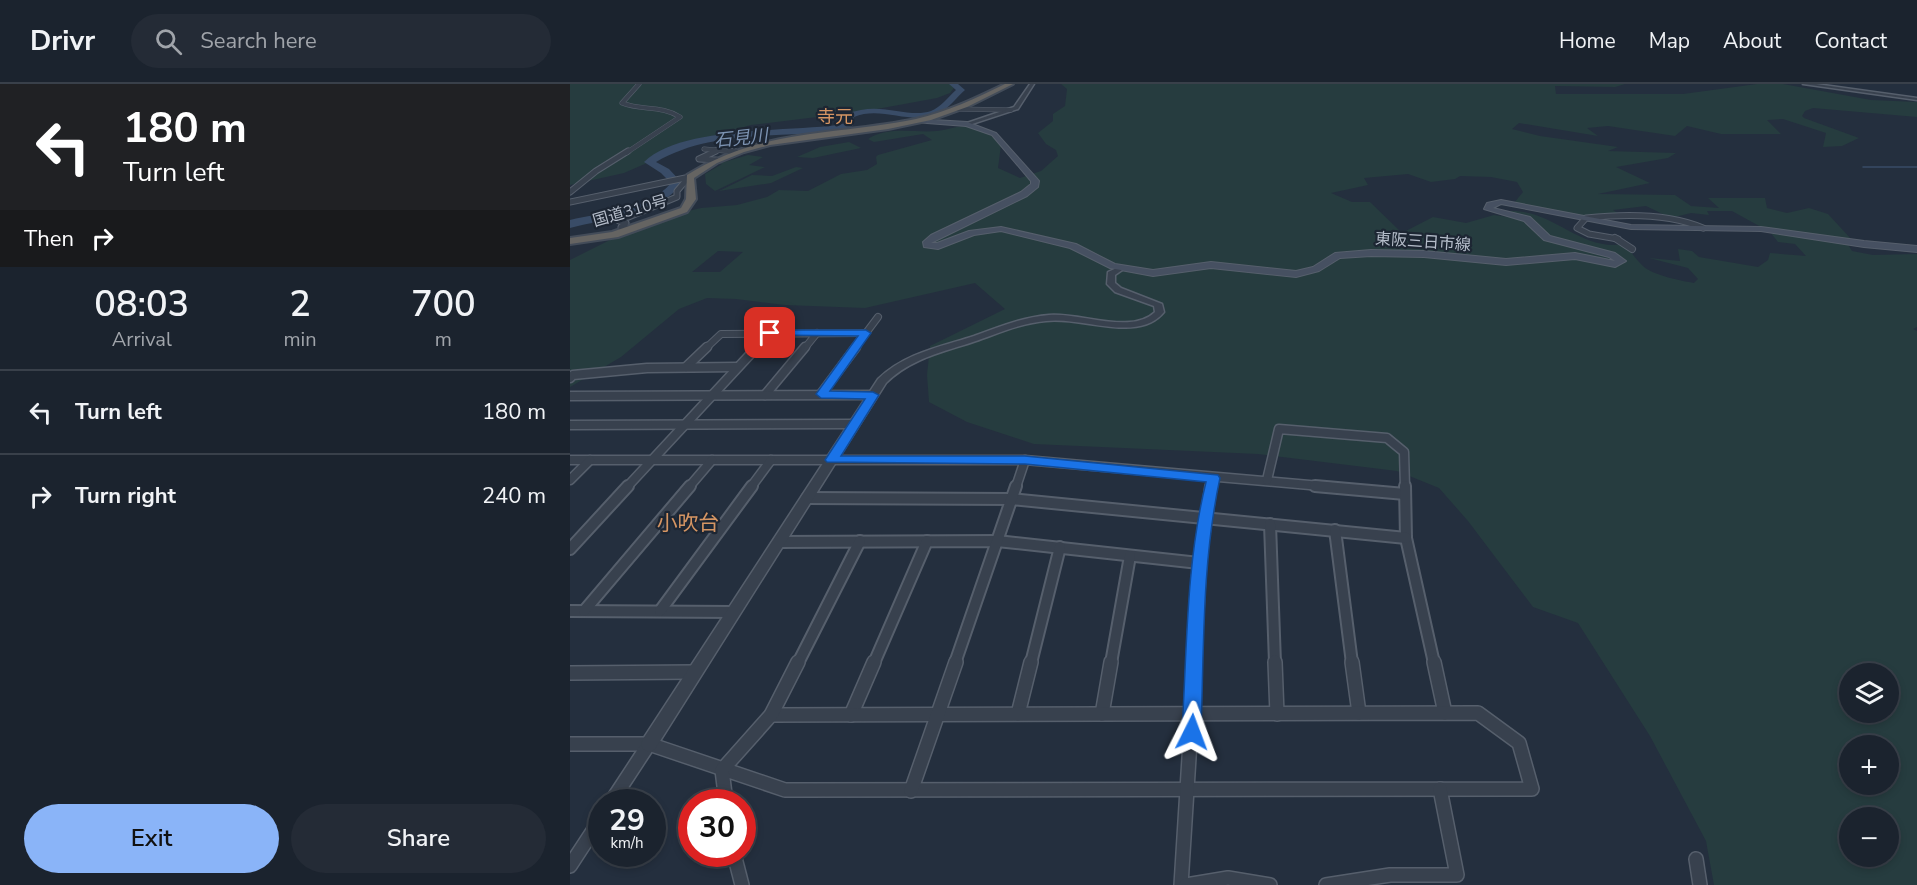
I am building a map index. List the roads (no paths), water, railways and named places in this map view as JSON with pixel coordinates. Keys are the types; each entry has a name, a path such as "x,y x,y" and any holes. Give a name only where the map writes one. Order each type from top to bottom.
{"highway":[{"path":"690,177 716,160 762,143 860,131 916,121 956,110 1010,84"},
{"name":"国道310号","path":"570,241 605,237 684,210 690,204 692,197 689,186 690,177"}],"main road":[{"name":"東阪三日市線","path":"916,121 967,124 985,129 1002,140 1035,181 1035,185 1024,194 934,237 927,242 927,245 938,246 972,232 1000,229 1073,246 1121,268 1158,273 1211,265 1296,274 1312,271 1338,255 1379,253 1424,254 1506,262 1575,256 1609,263 1621,263 1621,259 1612,255 1547,238 1527,219 1498,213 1488,207 1492,204 1507,203 1631,227 1761,229 1917,249"}],"street":[{"path":"570,192 605,164 651,140 680,117 664,108 635,107 621,103 639,84"},
{"path":"967,124 1018,106 1032,84"},
{"path":"1805,84 1917,99"},
{"path":"956,110 1011,110"},
{"path":"704,150 736,152"},
{"path":"716,160 699,159 719,150"},
{"path":"570,202 690,177"},
{"path":"630,229 621,227 626,223 620,221 677,197 679,187 690,177"},
{"path":"657,207 684,210"},
{"path":"1586,218 1577,228 1578,230 1614,237 1632,249"},
{"path":"620,789 854,424 891,371 911,359 1018,323 1040,318 1060,317 1129,325 1156,318 1160,312 1158,304 1119,290 1111,284 1111,274 1121,268"},
{"path":"821,394 878,317"},
{"path":"687,367 721,333 866,333"},
{"path":"570,549 770,333"},
{"path":"765,395 817,333"},
{"path":"570,378 573,375 647,368 737,368"},
{"path":"570,396 873,395"},
{"path":"570,425 854,424"},
{"path":"1267,480 1279,429 1387,438 1404,452 1406,538 1445,713"},
{"path":"570,460 1025,460 1405,494"},
{"path":"570,480 590,460"},
{"path":"584,611 712,460"},
{"path":"660,611 771,460"},
{"path":"910,791 1025,460"},
{"path":"1181,885 1189,788 1200,563 1204,517 1213,478"},
{"path":"807,498 1011,499 1406,538"},
{"path":"1270,524 1277,714"},
{"path":"1335,530 1359,713"},
{"path":"724,789 722,770 771,716 860,541"},
{"path":"851,715 927,541"},
{"path":"779,542 997,541 1200,563"},
{"path":"1017,714 1060,547"},
{"path":"1102,714 1130,556"},
{"path":"570,611 734,612"},
{"path":"570,673 695,672"},
{"path":"570,744 649,744 784,790 1532,789 1519,743 1478,713 771,716"},
{"path":"1326,885 1390,875 1456,875 1440,789"},
{"path":"570,866 588,838"},
{"path":"1696,859 1700,885"},
{"path":"737,867 742,885"},
{"path":"1186,885 1225,876 1270,885"}],"waterway":[{"name":"石見川","path":"570,224 645,205 670,192 677,183 665,171 649,162 668,151 714,139 838,128 850,124 850,116 871,110 916,115 935,112 961,90 953,84"},
{"path":"1863,167 1917,167"}],"district":[{"name":"寺元","path":"835,117"},
{"name":"小吹台","path":"688,523"}]}
